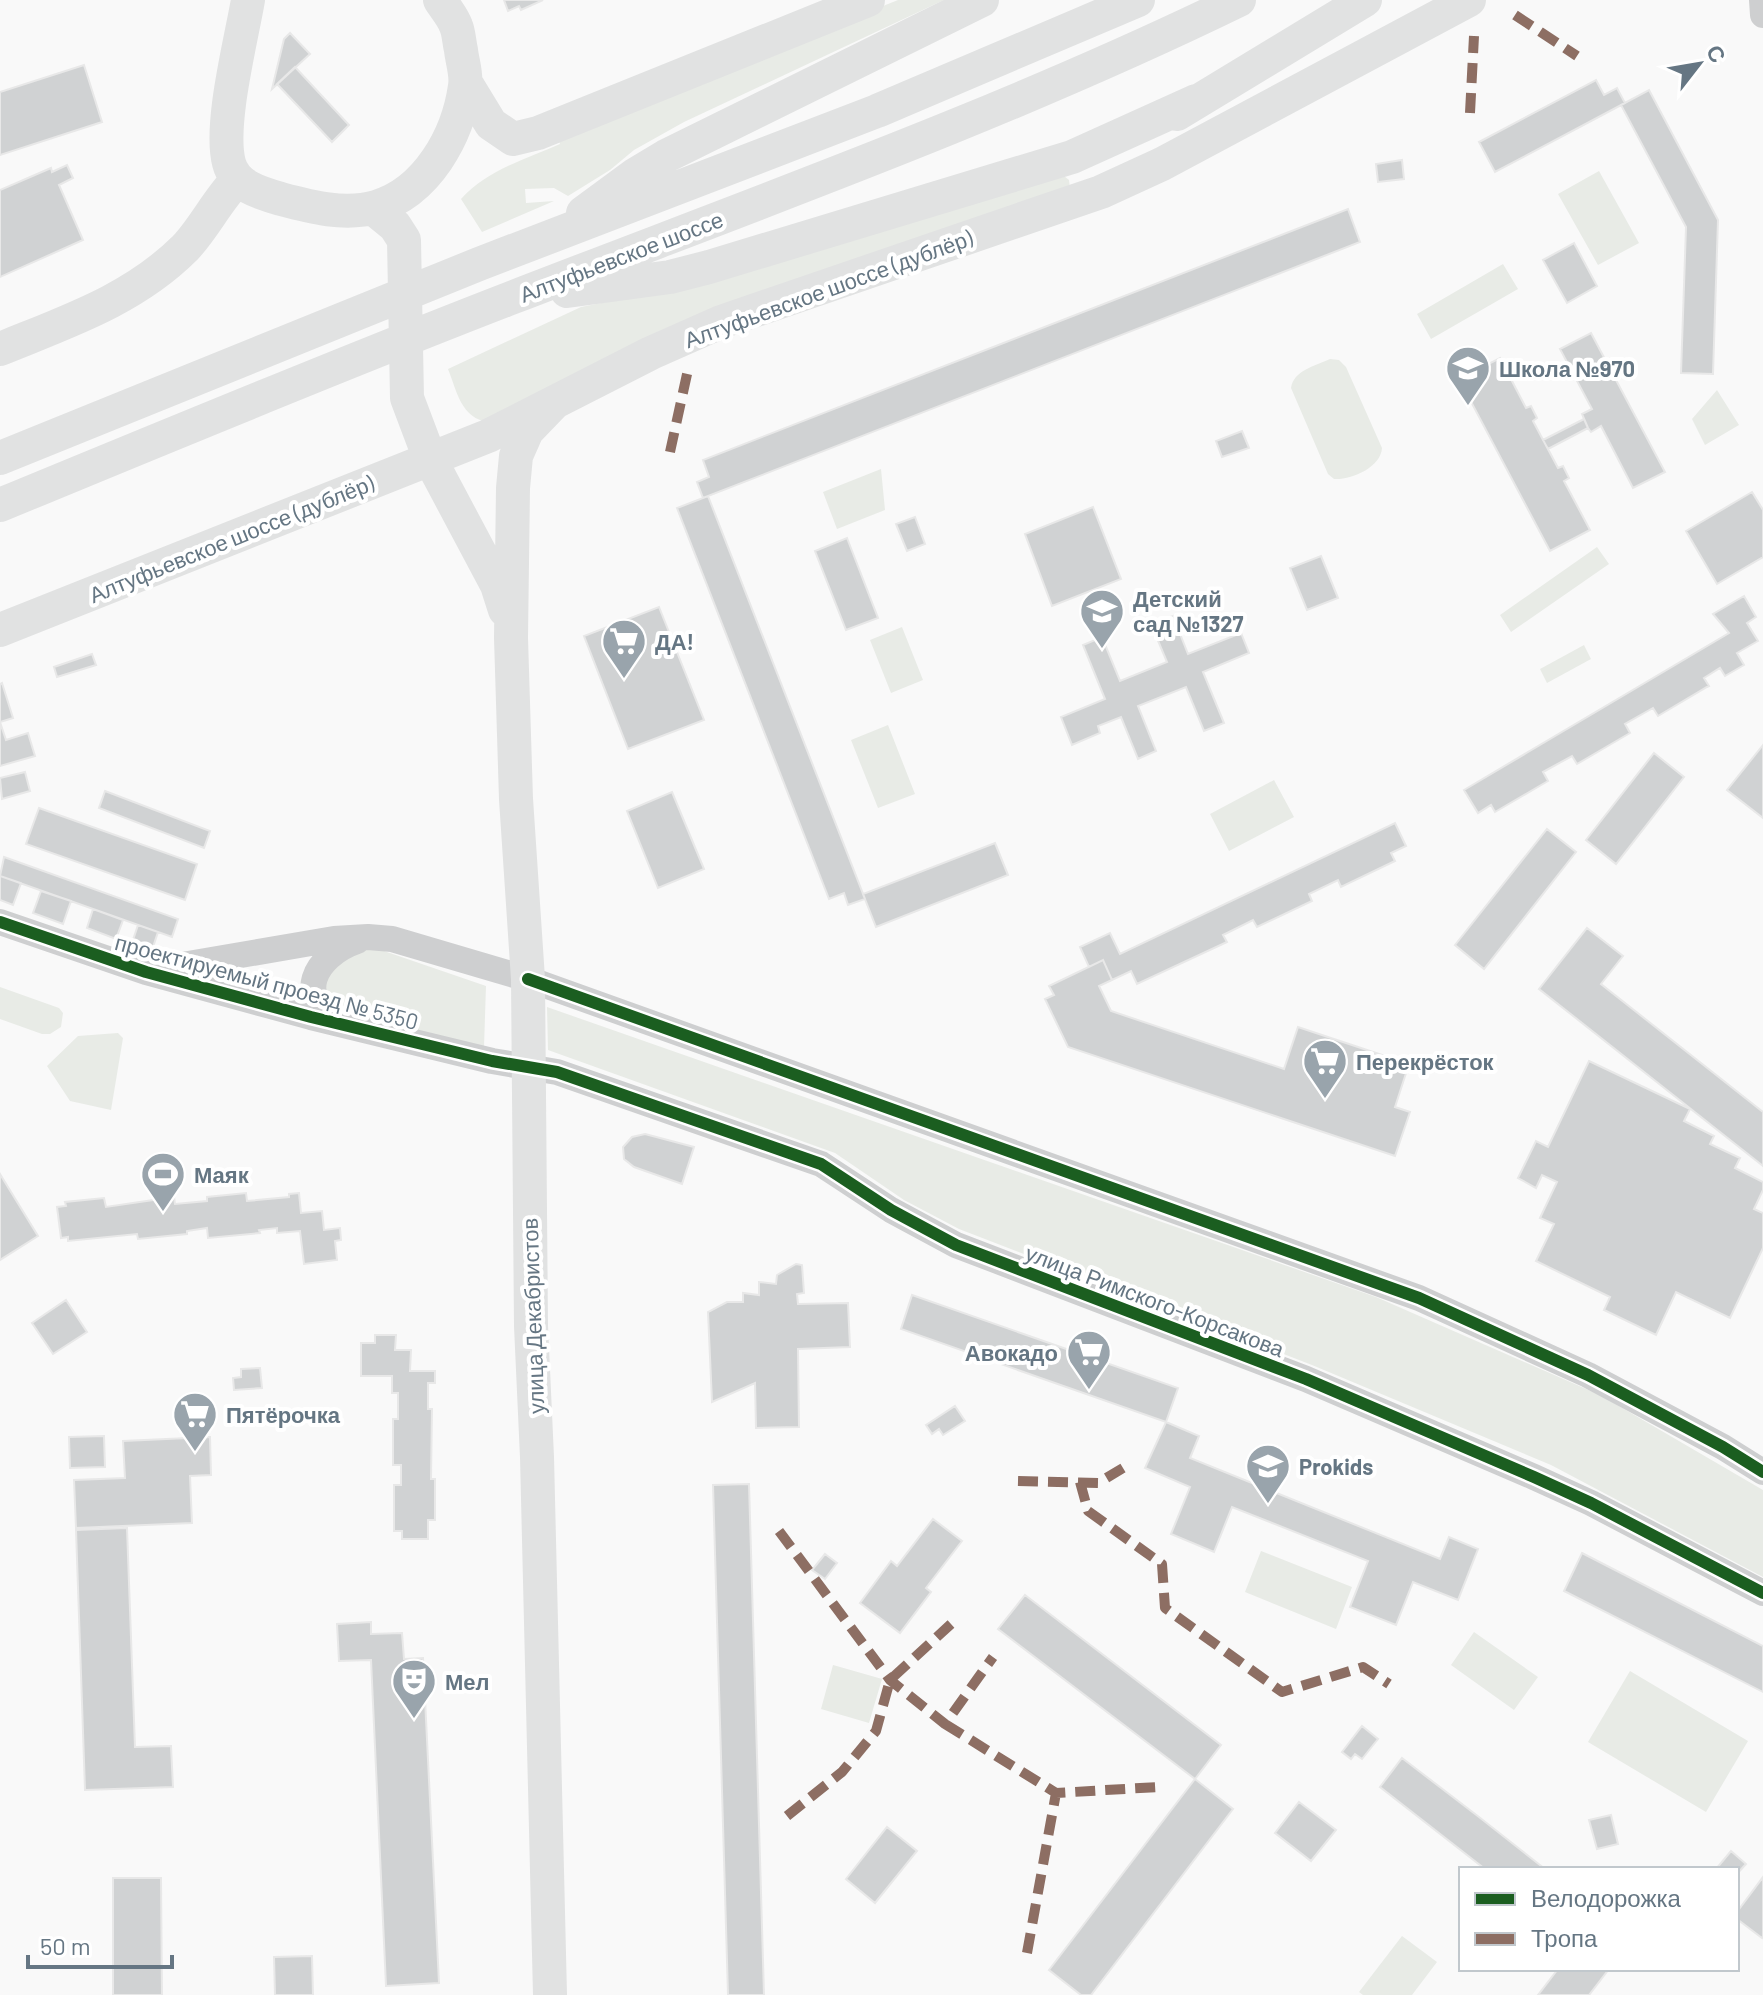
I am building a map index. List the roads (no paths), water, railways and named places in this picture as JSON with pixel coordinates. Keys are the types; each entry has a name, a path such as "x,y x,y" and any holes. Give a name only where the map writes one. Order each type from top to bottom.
{"main road":[{"path":"248,0 232,90 227,140 229,165 238,179 255,192 320,210 373,208 397,199 418,183 445,147 466,83"},
{"path":"450,9 466,83 491,124 513,139 538,133 868,0"},
{"path":"494,259 584,213 657,161 959,8 982,0"},
{"name":"Алтуфьевское шоссе","path":"0,458 343,318 865,117 1138,0"},
{"name":"Алтуфьевское шоссе","path":"0,505 495,304 894,152 1109,61 1239,0"},
{"path":"495,304 692,272 1048,165 1106,143 1196,101 1365,0"},
{"name":"Алтуфьевское шоссе (дублёр)","path":"0,630 488,436 651,353 721,322 1038,214 1125,181 1469,0"},
{"path":"1038,214 1074,196 1196,101"},
{"path":"1048,165 1187,145 1212,137"},
{"path":"0,349 110,304 136,289 200,231 221,197 238,179"},
{"name":"улица Декабристов","path":"373,208 395,226 404,240 407,398 430,459 497,585 511,638"},
{"path":"407,398 448,425 488,436"},
{"name":"улица Декабристов","path":"550,1995 537,1457 530,1311 528,979 516,799 511,638 516,456 527,431 554,403"}],"street":[{"path":"1762,0 1763,15"},
{"name":"проектируемый проезд № 5350","path":"0,922 146,972 347,1026 527,1067"},
{"path":"347,1026 331,1018 321,1007 314,992 313,979 329,955 368,937"},
{"name":"проектируемый проезд № 5350","path":"146,972 334,939 368,937 392,939 528,979"},
{"path":"528,979 1419,1298 1588,1375 1723,1447 1763,1472"},
{"name":"улица Римского-Корсакова","path":"527,1067 557,1072 821,1164 891,1210 956,1245 1306,1379 1534,1477 1591,1503 1763,1593"}],"place":[{"name":"Школа №970","path":"1468,407"},
{"name":"Детский сад №1327","path":"1102,650"},
{"name":"ДА!","path":"624,680"},
{"name":"Перекрёсток","path":"1325,1100"},
{"name":"Маяк","path":"163,1213"},
{"name":"Авокадо","path":"1089,1391"},
{"name":"Пятёрочка","path":"195,1453"},
{"name":"Prokids","path":"1268,1505"},
{"name":"Мел","path":"414,1720"}]}
